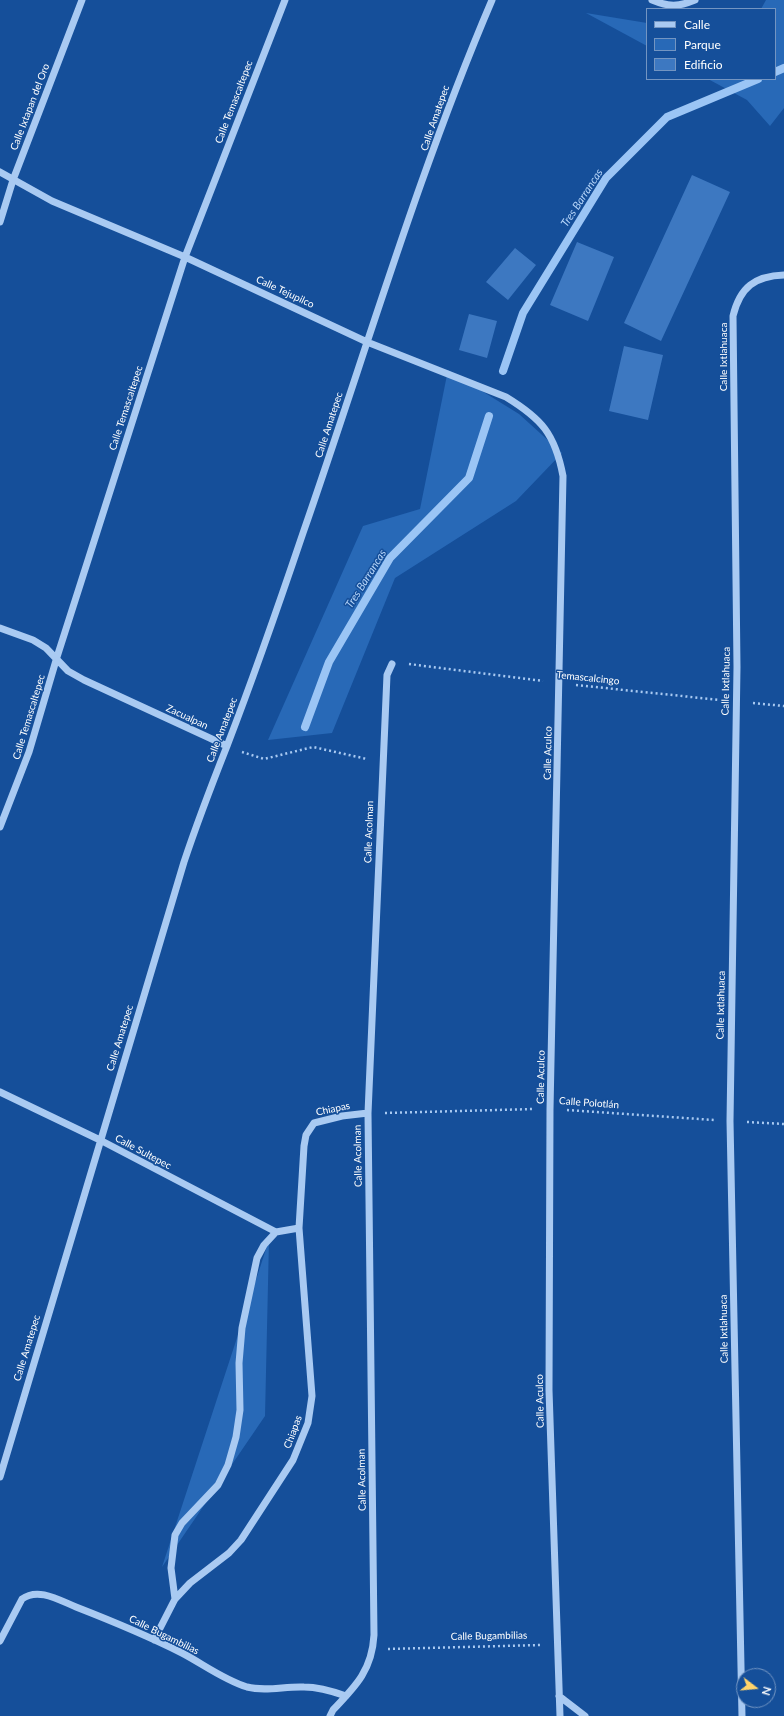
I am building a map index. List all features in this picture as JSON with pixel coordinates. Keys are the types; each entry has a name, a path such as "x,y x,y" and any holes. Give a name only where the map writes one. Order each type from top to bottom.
{"street":[{"name":"Calle Ixtapan del Oro","path":"0,222 13,180 82,0"},
{"name":"Calle Temascaltepec","path":"0,827 29,752 57,658 185,257 285,0"},
{"name":"Calle Amatepec","path":"0,1477 200,811 227,746 303,533 367,342 461,74 492,0"},
{"path":"652,0 666,6 676,7 695,0"},
{"name":"Calle Tejupilco","path":"0,172 52,202 185,257 367,342 506,397 526,409 543,426 552,440"},
{"name":"Calle Ixtlahuaca","path":"742,1716 730,1121 735,701 737,667 733,316 740,295 747,286 771,276 784,275"},
{"name":"Calle Aculco","path":"552,440 558,454 562,476 560,683 550,1109 549,1390 560,1716"},
{"name":"Zacualpan","path":"0,628 33,640 46,648 68,671 84,680 227,746"},
{"name":"Calle Acolman","path":"330,1716 333,1710 361,1679 368,1667 373,1649 368,1113 382,762 387,675 392,664"},
{"name":"Calle Sultepec","path":"0,1092 100,1140 276,1232"},
{"name":"Chiapas","path":"154,1640 175,1599 190,1583 229,1553 241,1540 293,1460 308,1423 312,1396 299,1228 304,1146 310,1128 314,1123 320,1120 368,1113"},
{"path":"175,1599 171,1568 175,1535 182,1523 218,1485 228,1465 236,1437 240,1410 242,1328 257,1258 264,1245 276,1232 299,1228"},
{"name":"Calle Bugambilias","path":"0,1641 22,1599 27,1595 43,1594 154,1640 182,1653 237,1684 262,1689 303,1687 325,1689 346,1696"},
{"path":"560,1696 585,1716"}],"path":[{"name":"Temascalcingo","path":"392,664 396,662 560,683 784,706"},
{"path":"227,746 264,759 313,747 382,762"},
{"name":"Calle Polotlán","path":"368,1113 550,1109 784,1124"},
{"name":"Calle Bugambilias","path":"373,1649 558,1644"}],"green space":[{"path":"766,0 784,0 784,108 770,126 747,100 710,80 776,80 776,8 762,8"},
{"path":"586,13 646,23 646,45"},
{"path":"448,370 519,414 562,453 516,501 395,578 332,733 268,740 363,526 420,509"},
{"path":"269,1240 265,1416 162,1567"}],"building":[{"path":"692,175 730,192 661,341 624,323"},
{"path":"577,242 614,257 588,321 550,305"},
{"path":"515,248 536,265 508,300 486,282"},
{"path":"469,314 497,321 487,358 459,350"},
{"path":"624,346 663,355 648,420 609,411"}],"waterway":[{"name":"Tres Barrancas","path":"776,72 784,68"},
{"name":"Tres Barrancas","path":"503,371 523,313 606,178 667,117 756,80"},
{"name":"Tres Barrancas","path":"305,727 329,662 390,558 469,478 489,416"}]}
